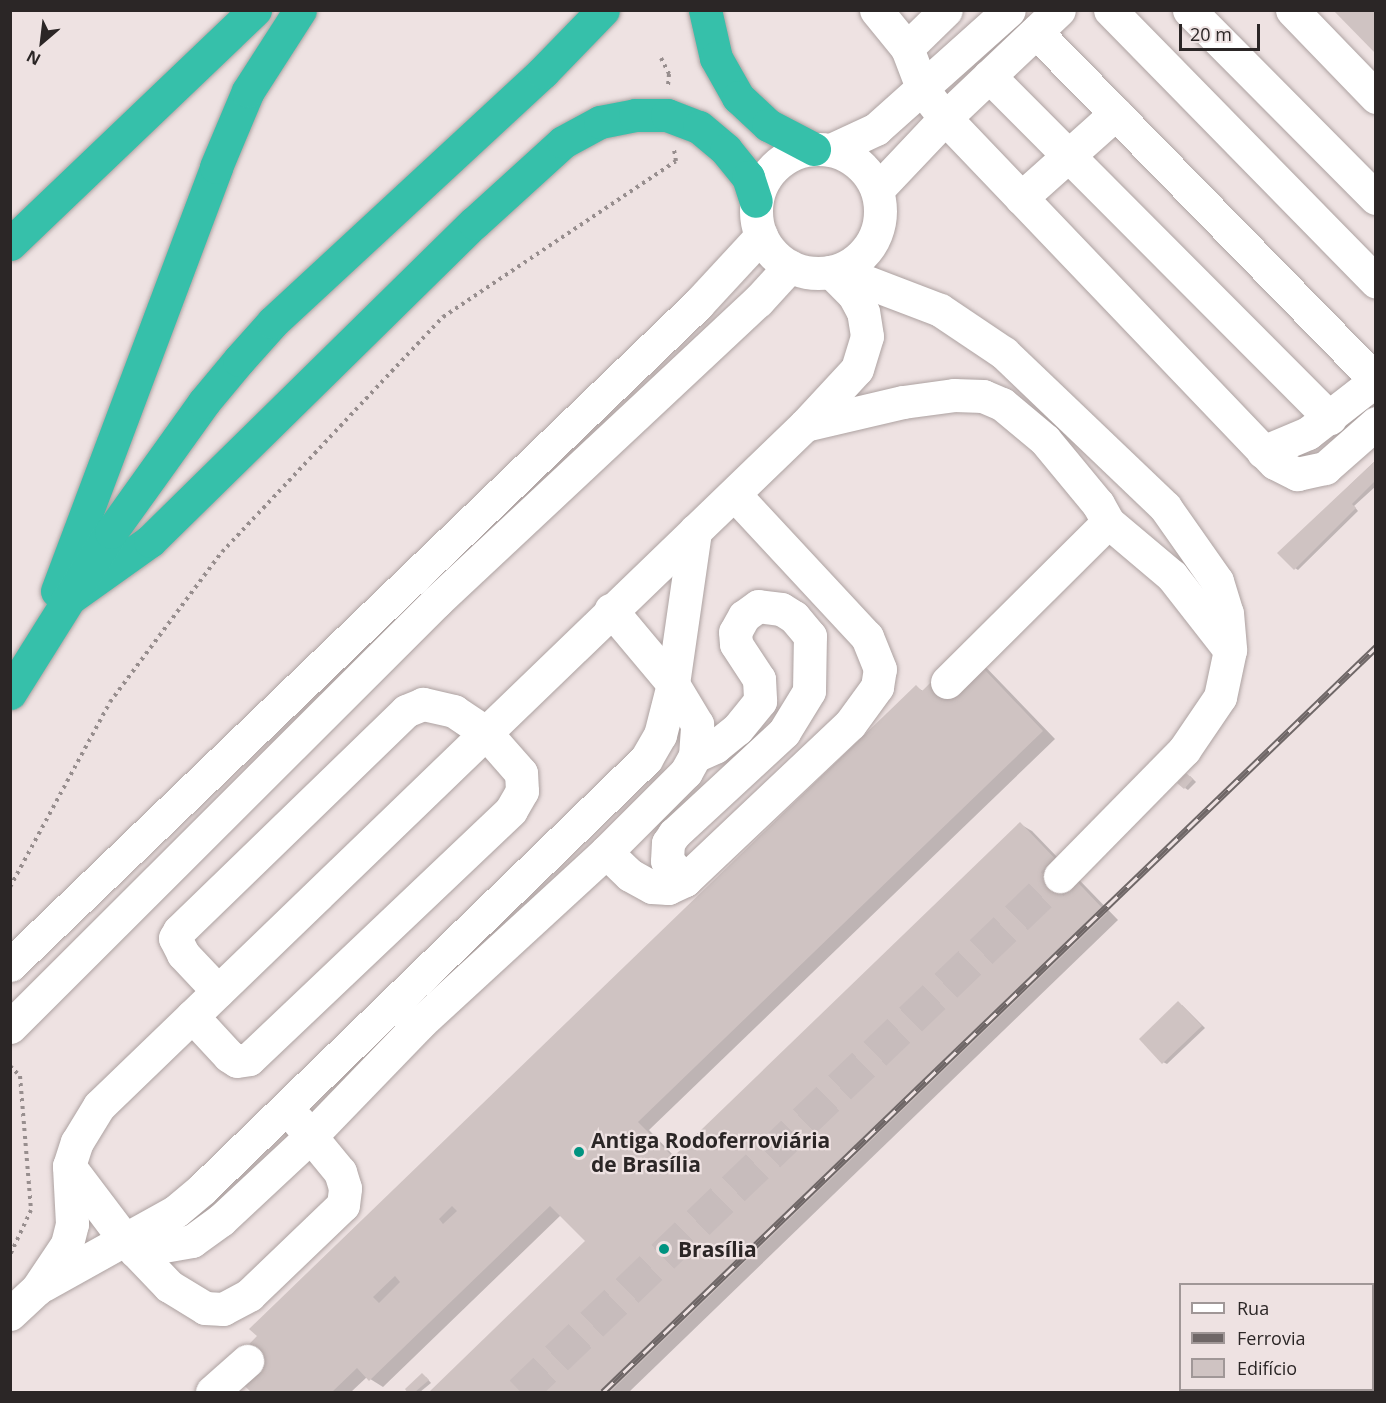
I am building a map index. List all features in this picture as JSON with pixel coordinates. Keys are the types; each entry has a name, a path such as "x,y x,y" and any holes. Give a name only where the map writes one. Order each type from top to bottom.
{"highway":[{"path":"10,244 255,10"},
{"path":"34,652 216,167 248,91 300,10"},
{"path":"10,693 68,600 204,402 273,322 543,72 603,10"},
{"path":"705,10 716,58 738,97 768,125 822,149"},
{"path":"68,600 150,541 474,223 563,142 600,122 635,115 667,115 699,127 726,150 748,177 756,201"}],"lane":[{"path":"876,10 907,48 923,90 945,118 1263,452 1287,470 1311,473 1333,464 1376,423"},
{"path":"907,48 946,10"},
{"path":"1009,10 923,90 866,136 822,149 797,152 776,166 761,186 756,201 761,236 771,251 790,266 799,270 835,271 902,293 973,330 1004,353 1089,431 1165,507 1193,542 1217,581 1227,613 1230,650 1220,697 1184,750 1060,876"},
{"path":"1110,10 1376,282"},
{"path":"1189,10 1376,198"},
{"path":"1292,10 1376,97"},
{"path":"877,190 945,118 1048,21 1116,113 1376,380 1308,433 1263,452"},
{"path":"989,76 1330,418"},
{"path":"1021,198 1116,113"},
{"path":"822,149 852,159 870,175 877,190 880,223 875,239 859,258 835,271"},
{"path":"905,160 943,154 987,162"},
{"path":"10,965 698,304 761,236"},
{"path":"10,1027 437,601 758,301 790,266"},
{"path":"10,1314 37,1289 70,1234 69,1166 77,1142 99,1106 843,387 865,351 867,336 863,312 854,295 835,271"},
{"path":"805,426 903,402 983,396 1023,419 1045,440 1098,504 1108,522 1172,576 1230,650"},
{"path":"606,852 630,874 652,887 668,888 685,880 850,724 872,695 880,669 867,637 734,494"},
{"path":"948,682 1108,522"},
{"path":"37,1289 130,1246 176,1211 287,1107 646,759 660,735 673,684 694,531"},
{"path":"130,1246 181,1245 209,1230 310,1137 420,1023 606,852 665,794 695,756 716,747 737,729 760,701 759,679 736,645 735,632 744,616 758,606 781,609 794,617 810,636 809,691 784,732 674,834 667,861 685,880"},
{"path":"611,610 673,684 697,724 695,756"},
{"path":"192,1016 229,1056 237,1061 249,1059 511,810 522,791 521,772 485,732 439,704 423,704 406,711 210,901 176,938 183,954 218,992"},
{"path":"69,1166 130,1246 169,1286 205,1308 223,1309 249,1295 343,1205 345,1188 340,1172 287,1107"},
{"path":"212,1392 247,1361"}],"path":[{"path":"10,887 110,702 222,552 443,317 676,161 667,115"},
{"path":"10,1066 20,1076 31,1210 10,1255"}],"building":[{"path":"1333,10 1376,10 1376,54"},
{"path":"1376,460 1376,480 1352,504 1356,508 1294,570 1277,553"},
{"path":"965,649 1043,731 638,1122 673,1157 1020,822 1107,913 610,1392 429,1392 585,1241 550,1206 369,1381 357,1368 332,1392 251,1392 226,1368 257,1336 249,1329 916,685 922,691","holes":["452,1206 457,1211 443,1224 439,1219","395,1276 400,1282 379,1303 373,1297"]},
{"path":"1186,773 1193,779 1184,789 1177,783"},
{"path":"1178,1001 1202,1026 1162,1064 1139,1039"},
{"path":"422,1373 429,1380 415,1392 407,1392 405,1389"}],"tunnel":[{"path":"521,1392 1060,876"}],"railway":[{"path":"603,1392 1376,647"}],"place":[{"name":"Antiga Rodoferroviária de Brasília","path":"579,1152"},
{"name":"Brasília","path":"664,1249"}]}
